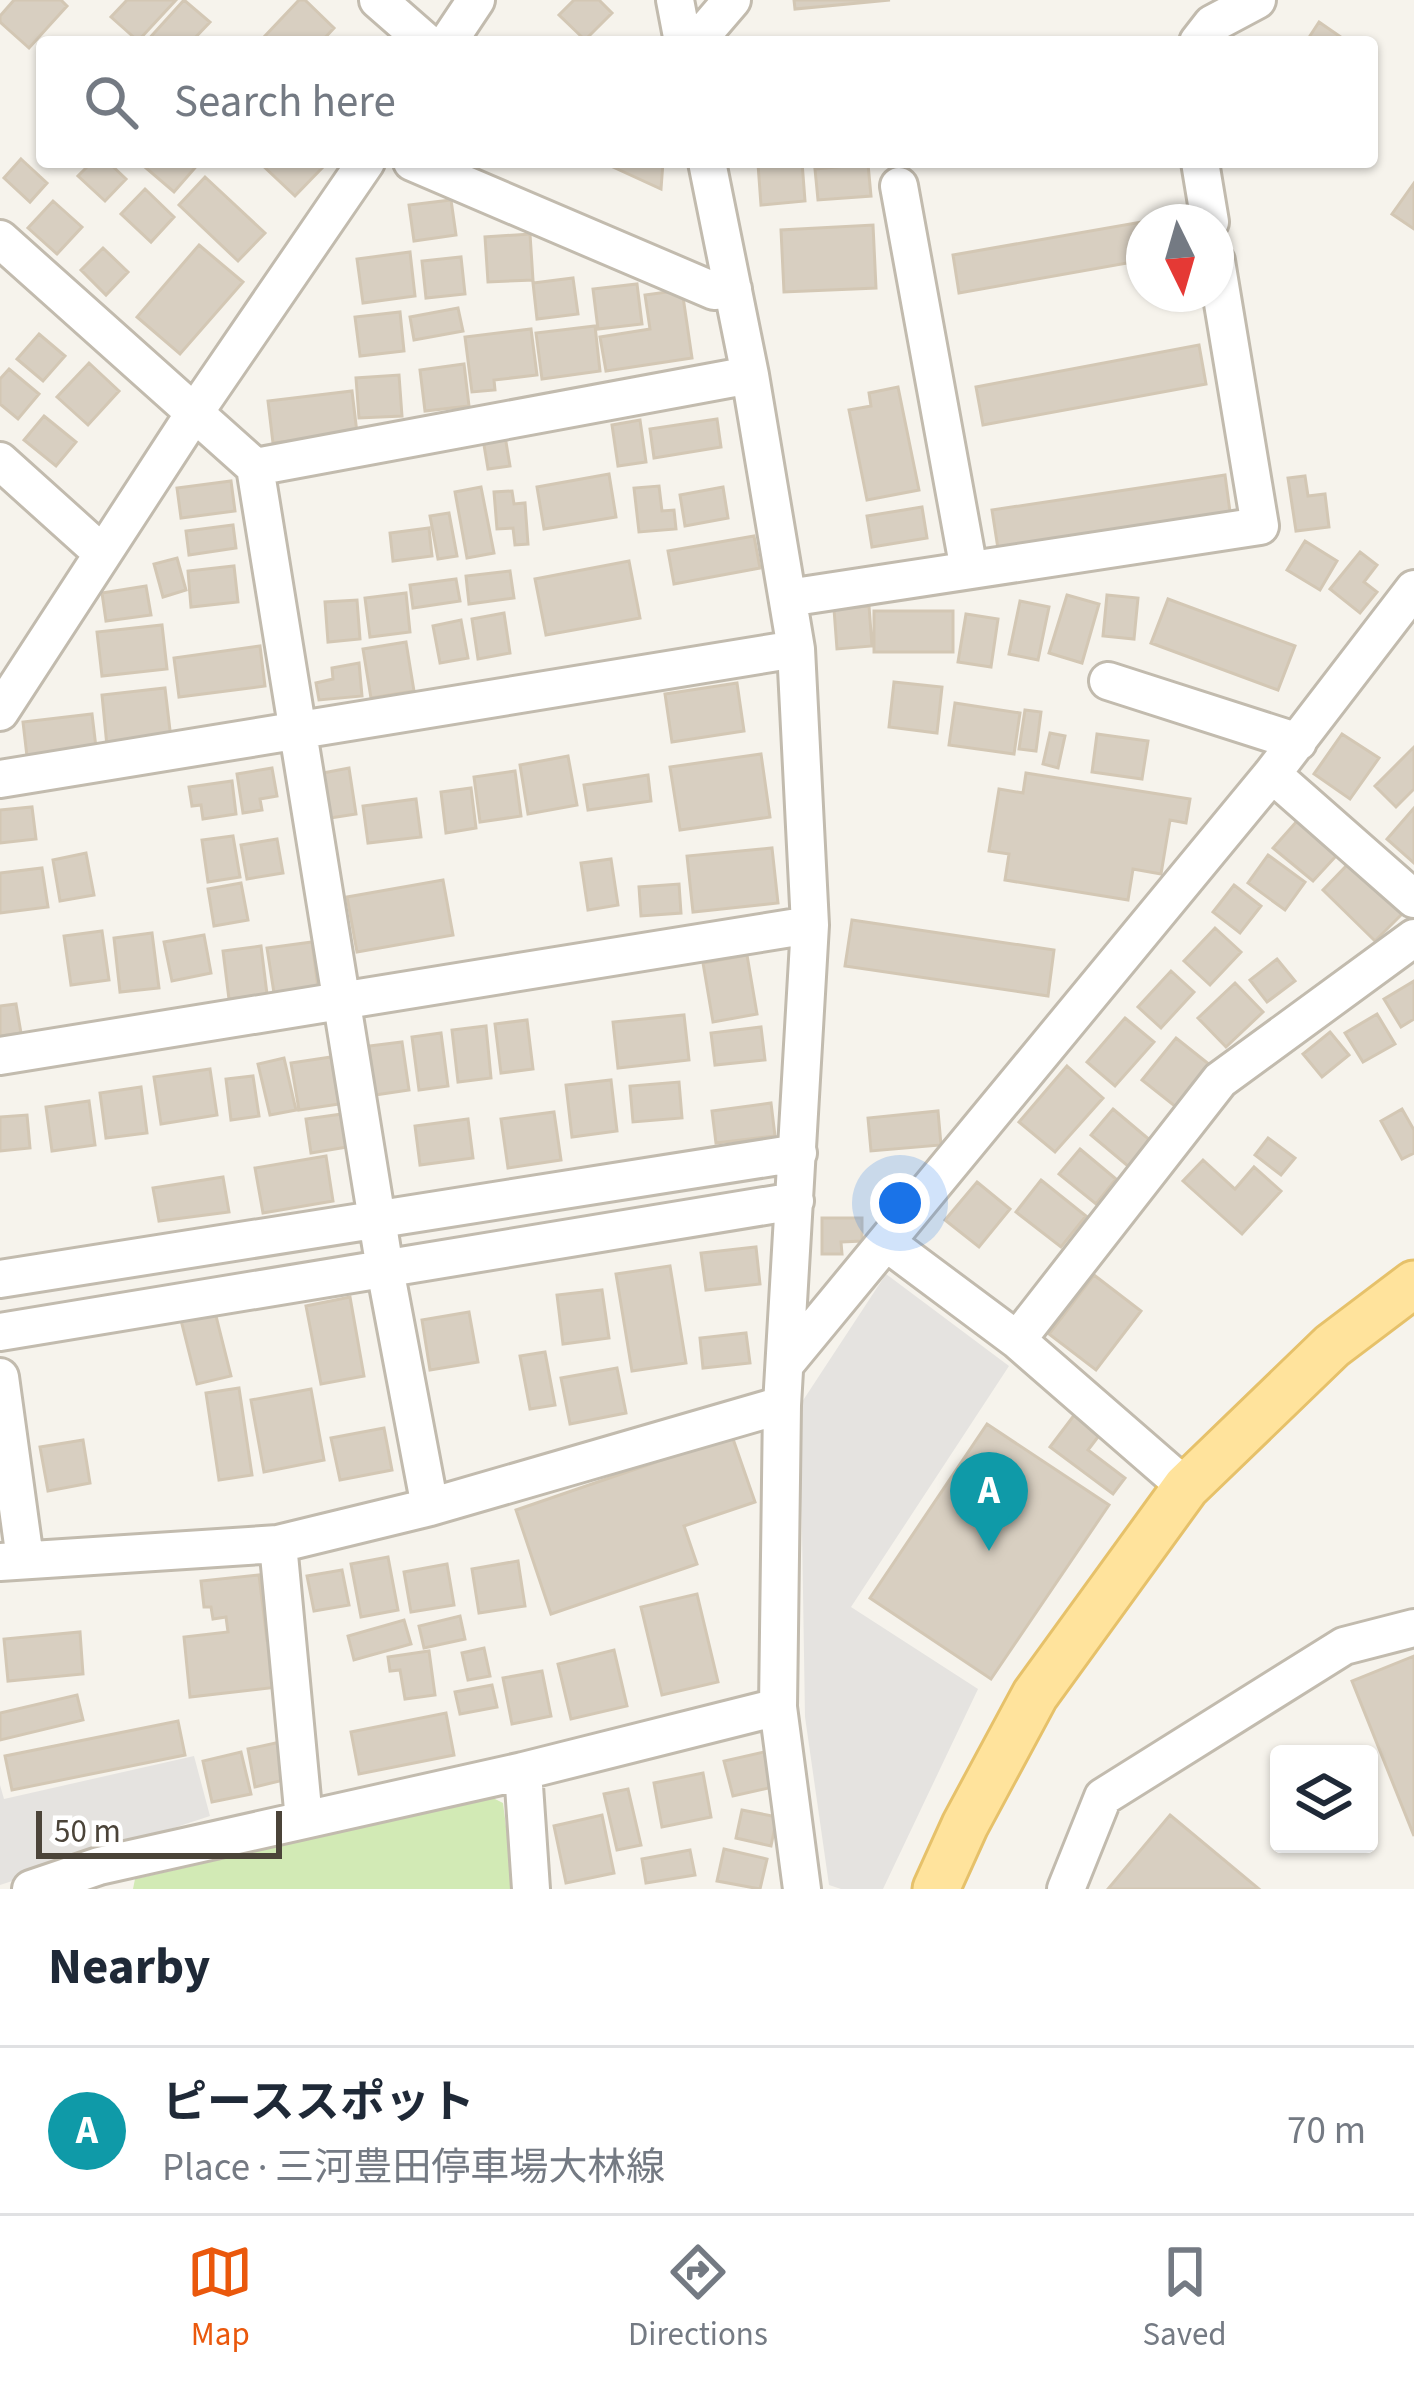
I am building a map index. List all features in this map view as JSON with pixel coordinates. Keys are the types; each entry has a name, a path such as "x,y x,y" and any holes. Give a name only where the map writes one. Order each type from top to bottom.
{"main road":[{"path":"936,1889 964,1825 1035,1695 1186,1487 1332,1346 1414,1284"}],"street":[{"path":"379,0 419,36"},
{"path":"452,36 476,0"},
{"path":"675,0 682,36"},
{"path":"701,36 732,0"},
{"path":"1203,36 1212,24 1257,0"},
{"path":"0,712 101,553 362,168"},
{"path":"426,168 713,291 733,289"},
{"path":"708,168 750,375 796,649 810,925 782,1406 778,1707 802,1889"},
{"path":"1201,168 1207,204"},
{"path":"899,186 969,570"},
{"path":"0,239 255,467 376,1218 430,1508"},
{"path":"788,598 1259,526 1224,312"},
{"path":"255,467 750,375"},
{"path":"0,461 101,553"},
{"path":"786,1364 1298,742 1414,590"},
{"path":"0,779 796,649"},
{"path":"1108,681 1298,742"},
{"path":"1272,774 1414,898"},
{"path":"0,1056 810,925"},
{"path":"1017,1340 1220,1080 1414,938"},
{"path":"0,1279 797,1153"},
{"path":"0,1332 795,1201"},
{"path":"887,1243 1017,1340 1186,1487"},
{"path":"0,1377 13,1561 278,1544 430,1508 782,1406"},
{"path":"278,1544 304,1820"},
{"path":"1066,1889 1103,1797 1343,1646 1414,1628"},
{"path":"31,1889 101,1878 304,1820 778,1707"},
{"path":"523,1771 532,1889"}],"green space":[{"path":"493,1798 503,1803 514,1889 133,1889 135,1879"}],"shaded area":[{"path":"886,1274 1009,1366 851,1607 978,1689 883,1889 841,1889 829,1885 805,1717 800,1405"},
{"path":"194,1756 210,1816 0,1885 0,1785 4,1799"}],"building":[{"path":"14,0 61,0 67,6 29,48 0,22"},
{"path":"127,0 176,0 143,36 132,36 111,17"},
{"path":"184,0 210,22 197,36 151,36"},
{"path":"299,0 305,0 334,28 327,36 265,36"},
{"path":"574,0 599,0 612,13 589,36 581,36 559,15"},
{"path":"794,0 890,0 795,9"},
{"path":"1319,22 1339,36 1310,36"},
{"path":"21,159 47,183 30,202 4,178"},
{"path":"86,168 114,168 126,179 105,201 78,176"},
{"path":"146,168 195,168 174,192"},
{"path":"265,168 322,168 295,196"},
{"path":"615,168 663,168 661,189"},
{"path":"758,168 802,168 805,201 761,205"},
{"path":"868,168 871,196 818,200 815,169"},
{"path":"205,177 265,233 238,261 179,205"},
{"path":"1414,183 1414,229 1392,214"},
{"path":"145,189 174,217 151,242 121,214"},
{"path":"451,200 456,235 414,241 409,205"},
{"path":"53,201 82,227 57,254 28,228"},
{"path":"873,225 876,288 784,292 781,230"},
{"path":"1126,225 1126,263 959,293 953,255"},
{"path":"530,234 533,280 488,282 485,237"},
{"path":"199,245 243,282 180,354 137,317"},
{"path":"103,248 128,272 106,295 81,270"},
{"path":"410,252 415,296 363,303 357,259"},
{"path":"461,257 465,294 426,298 422,261"},
{"path":"573,278 578,314 537,319 533,283"},
{"path":"637,284 642,324 598,329 593,289"},
{"path":"682,290 692,358 606,371 600,337 650,329 645,295"},
{"path":"458,308 463,331 414,340 410,317"},
{"path":"400,312 404,351 360,356 355,317"},
{"path":"595,326 600,371 542,379 536,333"},
{"path":"531,329 537,375 494,380 495,390 472,392 465,337"},
{"path":"39,334 65,356 43,381 17,359"},
{"path":"1199,345 1206,384 983,425 976,387"},
{"path":"89,363 119,391 88,425 57,397"},
{"path":"464,364 469,406 425,411 420,370"},
{"path":"9,369 39,394 18,419 0,404 0,379"},
{"path":"399,375 402,416 359,418 356,378"},
{"path":"898,387 919,490 867,500 849,410 871,406 869,393"},
{"path":"352,391 357,433 273,443 268,401"},
{"path":"44,416 76,442 56,466 24,440"},
{"path":"717,419 721,447 654,458 650,429"},
{"path":"640,420 646,462 618,466 612,425"},
{"path":"505,436 510,466 488,469 483,439"},
{"path":"609,474 616,517 544,529 537,487"},
{"path":"1225,475 1231,519 999,555 992,510"},
{"path":"1305,476 1308,496 1325,494 1329,527 1296,531 1288,478"},
{"path":"231,481 235,511 181,518 177,488"},
{"path":"659,486 662,511 674,510 676,529 639,532 634,488"},
{"path":"481,487 494,553 467,558 455,492"},
{"path":"723,487 728,518 685,526 680,495"},
{"path":"512,491 514,504 525,503 528,544 515,545 513,528 497,529 494,492"},
{"path":"922,507 927,538 872,547 867,516"},
{"path":"449,513 457,556 438,559 430,516"},
{"path":"233,525 236,548 189,555 186,531"},
{"path":"429,528 432,556 393,561 390,533"},
{"path":"754,536 760,568 674,584 668,551"},
{"path":"1305,541 1337,561 1320,590 1287,570"},
{"path":"1360,552 1377,565 1364,582 1377,592 1360,613 1330,589"},
{"path":"177,558 186,590 163,597 154,564"},
{"path":"629,561 640,618 546,635 535,579"},
{"path":"234,566 238,602 191,607 188,571"},
{"path":"510,571 514,598 469,604 466,576"},
{"path":"456,579 460,601 413,608 410,585"},
{"path":"146,586 151,615 106,621 102,593"},
{"path":"406,593 410,632 370,637 365,598"},
{"path":"1067,595 1099,604 1082,663 1049,653"},
{"path":"1107,595 1138,598 1134,639 1103,636"},
{"path":"1168,599 1295,646 1278,690 1151,643"},
{"path":"357,600 360,639 328,642 325,602"},
{"path":"1020,601 1049,607 1038,660 1009,654"},
{"path":"869,606 872,646 837,649 834,609"},
{"path":"874,611 953,611 953,652 874,652"},
{"path":"504,613 510,653 478,659 472,619"},
{"path":"966,614 998,619 991,667 958,662"},
{"path":"461,620 468,658 440,663 433,626"},
{"path":"162,625 167,669 102,676 97,632"},
{"path":"406,642 414,691 371,698 363,649"},
{"path":"260,646 265,686 179,697 174,658"},
{"path":"359,663 362,696 319,700 316,683 333,679 332,668"},
{"path":"894,682 942,687 937,733 889,727"},
{"path":"737,683 744,731 672,742 665,694"},
{"path":"165,688 171,739 107,746 102,695"},
{"path":"955,703 1020,713 1014,754 949,745"},
{"path":"1025,710 1041,712 1036,751 1019,749"},
{"path":"92,714 97,756 28,765 23,722"},
{"path":"1050,733 1065,736 1058,768 1043,764"},
{"path":"1097,734 1148,741 1142,779 1092,772"},
{"path":"1342,734 1379,758 1350,799 1314,774"},
{"path":"1414,747 1414,789 1396,807 1375,786"},
{"path":"761,754 770,817 680,830 670,767"},
{"path":"568,756 577,805 528,814 520,765"},
{"path":"272,768 277,796 260,799 262,810 243,813 237,774"},
{"path":"349,768 356,814 330,818 323,773"},
{"path":"515,771 521,816 480,822 474,777"},
{"path":"1026,773 1190,799 1186,823 1170,820 1161,874 1133,869 1128,900 1005,880 1009,854 989,851 999,789 1023,793"},
{"path":"648,775 651,801 588,810 584,785"},
{"path":"232,781 236,814 203,819 201,805 192,806 189,787"},
{"path":"471,788 476,828 446,833 441,792"},
{"path":"416,799 421,837 368,843 363,806"},
{"path":"32,807 36,839 0,843 0,810"},
{"path":"1414,808 1414,863 1387,839"},
{"path":"1297,821 1337,855 1313,881 1273,848"},
{"path":"233,836 240,877 208,882 202,840"},
{"path":"277,839 283,873 247,879 241,845"},
{"path":"772,848 778,903 693,912 687,856"},
{"path":"86,853 94,895 60,901 53,860"},
{"path":"1268,855 1305,882 1285,910 1248,883"},
{"path":"611,859 618,905 588,910 581,863"},
{"path":"1352,860 1404,912 1375,941 1323,890"},
{"path":"42,868 48,907 0,913 0,873"},
{"path":"443,880 453,935 357,952 347,897"},
{"path":"241,883 248,920 214,926 208,889"},
{"path":"679,884 681,913 641,916 639,887"},
{"path":"1234,885 1261,906 1240,933 1213,912"},
{"path":"852,920 1054,950 1048,996 845,966"},
{"path":"1215,928 1241,952 1210,985 1184,961"},
{"path":"102,931 109,980 71,985 64,936"},
{"path":"152,933 159,988 120,992 114,938"},
{"path":"204,935 211,973 172,981 164,942"},
{"path":"312,942 318,987 274,993 267,948"},
{"path":"261,946 267,994 229,999 223,951"},
{"path":"747,955 757,1014 713,1022 703,963"},
{"path":"1277,959 1295,981 1267,1002 1250,980"},
{"path":"1171,971 1194,992 1161,1028 1138,1007"},
{"path":"1414,981 1414,1019 1401,1027 1384,999"},
{"path":"1235,983 1263,1012 1226,1047 1198,1018"},
{"path":"16,1004 21,1033 0,1036 0,1006"},
{"path":"1377,1014 1395,1044 1363,1062 1345,1033"},
{"path":"684,1015 689,1060 618,1068 613,1022"},
{"path":"1125,1018 1154,1042 1115,1086 1087,1062"},
{"path":"527,1020 533,1069 501,1073 495,1024"},
{"path":"486,1026 491,1078 458,1082 452,1030"},
{"path":"761,1027 765,1060 715,1065 711,1033"},
{"path":"1330,1032 1349,1055 1322,1077 1303,1054"},
{"path":"441,1033 448,1086 419,1090 412,1037"},
{"path":"1176,1038 1210,1065 1176,1107 1142,1080"},
{"path":"402,1042 409,1090 375,1095 369,1046"},
{"path":"331,1057 339,1104 299,1110 291,1063"},
{"path":"284,1058 296,1110 270,1115 258,1064"},
{"path":"1067,1066 1103,1098 1055,1152 1019,1122"},
{"path":"210,1069 217,1115 161,1124 154,1077"},
{"path":"253,1076 259,1116 231,1120 226,1079"},
{"path":"611,1080 617,1131 572,1137 566,1085"},
{"path":"679,1082 682,1118 633,1122 630,1086"},
{"path":"141,1087 147,1133 106,1138 100,1093"},
{"path":"89,1101 95,1145 52,1151 46,1107"},
{"path":"771,1103 775,1136 716,1143 712,1111"},
{"path":"1113,1109 1151,1141 1129,1167 1091,1135"},
{"path":"1402,1109 1414,1130 1414,1153 1402,1159 1381,1121"},
{"path":"938,1111 941,1145 871,1151 868,1118"},
{"path":"554,1112 561,1160 508,1168 501,1119"},
{"path":"342,1114 347,1147 311,1153 306,1119"},
{"path":"27,1115 30,1148 0,1151 0,1117"},
{"path":"468,1119 473,1158 420,1165 415,1126"},
{"path":"1268,1138 1295,1158 1281,1175 1255,1155"},
{"path":"1080,1149 1116,1179 1096,1204 1059,1174"},
{"path":"326,1156 333,1201 263,1213 255,1168"},
{"path":"1203,1160 1235,1189 1254,1167 1281,1191 1242,1234 1183,1181"},
{"path":"223,1177 229,1212 159,1221 153,1188"},
{"path":"1041,1180 1086,1216 1061,1247 1016,1212"},
{"path":"977,1182 1010,1209 979,1247 945,1220"},
{"path":"822,1218 862,1218 862,1241 841,1242 842,1254 822,1254"},
{"path":"756,1247 760,1284 706,1290 701,1253"},
{"path":"670,1266 686,1363 632,1371 616,1274"},
{"path":"1094,1275 1141,1311 1096,1370 1049,1334"},
{"path":"602,1290 609,1338 563,1344 557,1295"},
{"path":"350,1297 364,1376 321,1384 306,1306"},
{"path":"214,1308 231,1376 197,1384 180,1316"},
{"path":"469,1312 478,1362 430,1370 422,1320"},
{"path":"746,1333 750,1363 703,1368 700,1338"},
{"path":"545,1352 555,1405 530,1409 520,1356"},
{"path":"617,1368 626,1413 570,1424 561,1378"},
{"path":"239,1388 252,1475 219,1480 206,1393"},
{"path":"311,1389 324,1460 264,1472 251,1400"},
{"path":"1078,1410 1104,1429 1088,1450 1125,1478 1113,1494 1050,1447"},
{"path":"987,1424 1109,1505 991,1679 870,1598"},
{"path":"384,1428 392,1470 340,1480 331,1438"},
{"path":"732,1436 755,1502 684,1526 697,1564 551,1614 516,1510"},
{"path":"83,1440 90,1483 48,1491 40,1447"},
{"path":"388,1557 398,1610 361,1617 351,1564"},
{"path":"518,1561 525,1606 479,1613 472,1569"},
{"path":"447,1564 454,1605 411,1612 404,1572"},
{"path":"342,1570 349,1605 314,1611 307,1576"},
{"path":"259,1575 278,1687 190,1697 184,1637 228,1632 226,1617 213,1619 211,1607 204,1607 201,1581"},
{"path":"697,1594 718,1682 662,1695 641,1607"},
{"path":"460,1616 465,1639 424,1648 419,1626"},
{"path":"404,1620 411,1644 354,1660 348,1636"},
{"path":"80,1632 83,1674 8,1681 4,1639"},
{"path":"484,1648 490,1676 468,1680 462,1653"},
{"path":"614,1650 627,1706 571,1719 558,1664"},
{"path":"429,1651 435,1695 405,1699 400,1670 390,1671 388,1657"},
{"path":"1414,1656 1414,1836 1378,1745 1352,1681"},
{"path":"542,1671 551,1716 512,1724 503,1678"},
{"path":"492,1685 497,1707 460,1714 455,1692"},
{"path":"77,1695 83,1720 0,1740 0,1713"},
{"path":"446,1713 454,1755 359,1774 351,1732"},
{"path":"178,1721 185,1755 12,1790 5,1756"},
{"path":"280,1742 288,1779 255,1787 248,1749"},
{"path":"241,1752 251,1794 212,1802 203,1761"},
{"path":"764,1752 773,1787 733,1796 724,1761"},
{"path":"703,1773 711,1817 662,1827 654,1783"},
{"path":"628,1789 641,1845 617,1850 604,1794"},
{"path":"742,1810 777,1817 771,1846 736,1838"},
{"path":"602,1815 614,1873 566,1883 554,1826"},
{"path":"1170,1815 1259,1889 1108,1889"},
{"path":"724,1849 767,1859 760,1889 717,1881"},
{"path":"690,1850 695,1875 646,1883 642,1859"}],"place":[{"name":"ピーススポット","path":"989,1551"}]}
